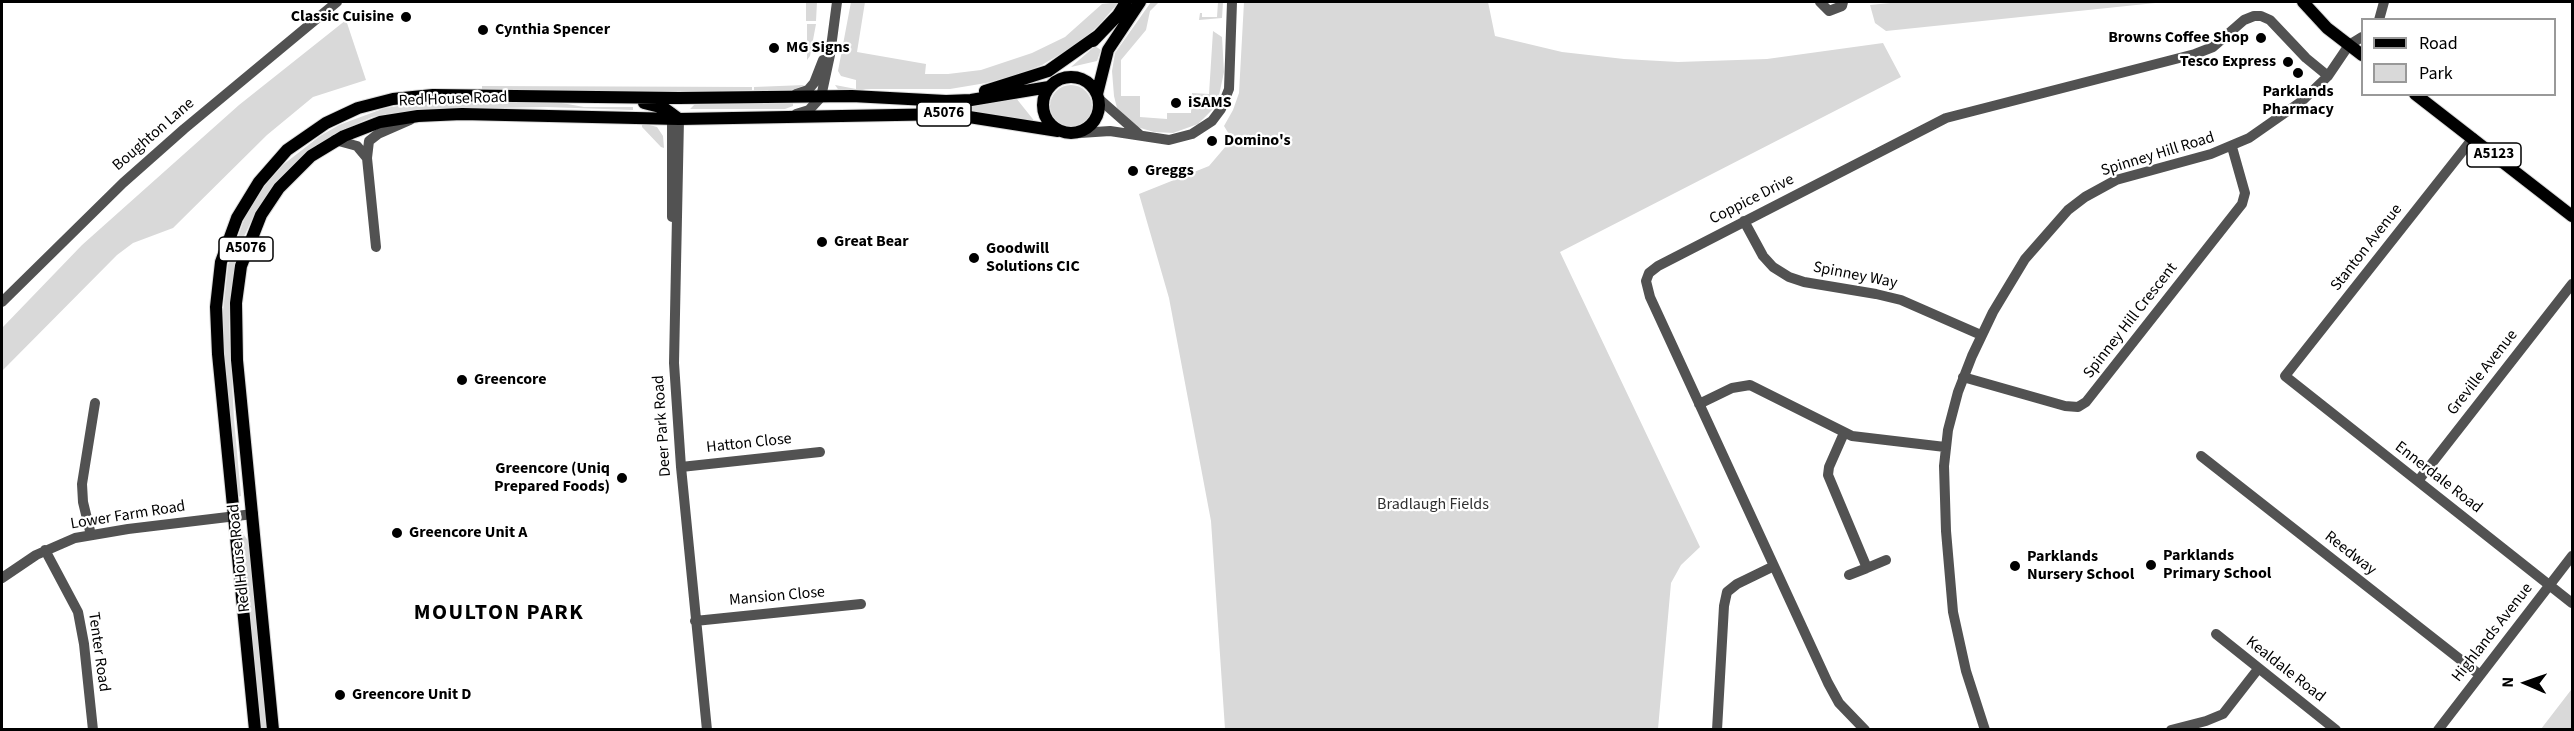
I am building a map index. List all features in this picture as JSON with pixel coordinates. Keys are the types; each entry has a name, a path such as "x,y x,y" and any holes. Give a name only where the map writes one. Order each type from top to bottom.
{"main road":[{"path":"1126,2 1099,35 1052,84 1042,102 1045,119 1058,131 1072,134 1080,132 1094,122 1098,113 1097,96 1108,50 1140,2"},
{"path":"2303,2 2327,28 2361,54"},
{"path":"946,101 1048,71 1099,35"},
{"path":"255,729 218,354 216,307 221,262 228,239 242,208 259,182 287,150 312,131 342,115 376,103 433,95 672,98 786,96 816,100 946,101 971,100 1052,84 1070,77 1078,78 1092,87 1097,96"},
{"path":"548,95 581,103 651,104 674,117"},
{"name":"A5123","path":"2418,96 2572,216"},
{"name":"Red House Road","path":"273,729 235,327 241,266 253,231 268,202 292,173 311,156 335,140 380,122 418,116 484,114 829,117 950,114 1058,131"}],"street":[{"name":"Boughton Lane","path":"2,302 132,175 193,121 337,2"},
{"path":"790,116 809,110 816,100 833,31 837,2"},
{"path":"1080,132 1110,131 1169,140 1192,134 1212,121 1221,109 1229,89 1232,2"},
{"path":"1820,2 1829,11 1842,6 1844,2"},
{"path":"2380,18 2384,2"},
{"name":"Coppice Drive","path":"1865,729 1853,720 1833,694 1650,297 1647,277 1658,266 1946,118 2195,54 2212,46 2244,20 2254,16 2270,20 2306,58 2328,76"},
{"path":"829,117 819,114 816,100 818,75 833,31"},
{"path":"2349,45 2361,38"},
{"name":"Spinney Hill Road","path":"1985,729 1964,663 1953,612 1945,521 1945,447 1952,412 1963,377 1981,335 2025,259 2068,210 2085,197 2116,180 2232,147 2288,112 2328,76 2349,45"},
{"path":"786,96 808,90 818,75"},
{"path":"1097,96 1143,137"},
{"name":"Deer Park Road","path":"672,98 674,117 670,191 675,232 674,363 681,466 707,729"},
{"path":"376,247 367,158 369,141 378,134 418,116"},
{"name":"Stanton Avenue","path":"2285,376 2473,138"},
{"path":"335,140 357,146 367,158"},
{"name":"Spinney Hill Crescent","path":"1963,377 2065,406 2078,407 2086,402 2242,204 2245,193 2232,147"},
{"name":"Spinney Way","path":"1744,221 1764,256 1773,267 1789,277 1804,282 1901,300 1981,335"},
{"name":"Greville Avenue","path":"2418,481 2572,284"},
{"name":"Ennerdale Road","path":"2285,376 2572,603"},
{"path":"1699,404 1732,388 1750,385 1844,433 1860,438 1945,447"},
{"path":"91,535 81,484 94,403"},
{"path":"1844,433 1829,467 1828,475 1867,568"},
{"name":"Hatton Close","path":"681,466 820,452"},
{"name":"Reedway","path":"2201,456 2480,675"},
{"name":"Lower Farm Road","path":"2,578 45,550 91,535 253,514"},
{"name":"Tenter Road","path":"45,550 78,612 93,729"},
{"name":"Highlands Avenue","path":"2438,729 2572,556"},
{"path":"1849,575 1886,560"},
{"path":"1717,729 1723,617 1727,592 1737,584 1774,566"},
{"name":"Mansion Close","path":"695,621 861,604"},
{"name":"Kealdale Road","path":"2216,634 2336,729"},
{"path":"2171,729 2206,721 2223,714 2258,669"}],"green space":[{"path":"806,2 817,2 816,21 806,21"},
{"path":"851,2 865,2 857,52 926,64 925,74 948,74 981,70 1032,53 1065,37 1102,4 1119,2 1079,43 1042,65 1019,74 950,89 862,89 873,92 840,92 835,85 856,89 856,80 841,76 838,71"},
{"path":"1151,2 1159,2 1150,11 1146,30 1121,60 1121,96 1140,96 1140,117 1167,119 1167,113 1191,113 1192,93 1209,94 1213,31 1222,37 1224,72 1218,100 1198,124 1173,133 1154,132 1137,127 1127,120 1117,108 1114,96 1112,71 1115,53"},
{"path":"1218,2 1223,2 1222,18 1199,20 1200,13 1202,17 1217,17"},
{"name":"Bradlaugh Fields","path":"1244,2 1488,2 1495,36 1562,52 1624,59 1678,62 1767,59 1883,43 1901,77 1560,252 1700,547 1681,565 1671,583 1658,729 1225,729 1211,521 1169,298 1139,194 1209,166 1232,139 1224,126 1239,93"},
{"path":"1901,2 2165,2 1886,31 1875,23 1870,5"},
{"path":"346,20 366,80 313,97 267,135 173,228 133,243 117,255 2,371 2,328 82,245 239,105"},
{"path":"807,24 816,24 810,56 807,60"},
{"path":"1095,46 1101,50 1097,61 1071,67"},
{"path":"805,85 792,90 754,91 754,87"},
{"path":"1071,85 1079,86 1086,91 1091,98 1091,114 1086,121 1079,126 1071,127 1063,126 1056,121 1051,114 1050,106 1051,98 1056,91 1063,86"},
{"path":"482,86 752,87 752,90 686,93 482,89"},
{"path":"1016,98 1036,123 971,111 971,104"},
{"path":"431,101 556,102 584,107 633,107 633,110 547,107 444,109 387,114 372,117 336,133 300,158 284,174 255,213 241,243 231,289 229,324 241,496 238,497 224,348 223,311 228,265 246,214 266,184 284,164 320,136 339,125 385,108"},
{"path":"793,102 793,106 785,109 690,109 695,104"},
{"path":"642,123 657,127 663,136 664,148 642,127"},
{"path":"241,531 249,542 268,729 261,729"},
{"path":"2571,690 2572,729 2541,729"}],"place":[{"name":"Classic Cuisine","path":"406,17"},
{"name":"Cynthia Spencer","path":"483,30"},
{"name":"Browns Coffee Shop","path":"2261,38"},
{"name":"MG Signs","path":"774,48"},
{"name":"Tesco Express","path":"2288,62"},
{"name":"Parklands Pharmacy","path":"2298,73"},
{"name":"iSAMS","path":"1176,103"},
{"name":"Domino's","path":"1212,141"},
{"name":"Greggs","path":"1133,171"},
{"name":"Great Bear","path":"822,242"},
{"name":"Goodwill Solutions CIC","path":"974,258"},
{"name":"Greencore","path":"462,380"},
{"name":"Greencore (Uniq Prepared Foods)","path":"622,478"},
{"name":"Greencore Unit A","path":"397,533"},
{"name":"Parklands Primary School","path":"2151,565"},
{"name":"Parklands Nursery School","path":"2015,566"},
{"name":"Greencore Unit D","path":"340,695"}],"district":[{"name":"MOULTON PARK","path":"499,614"}]}
